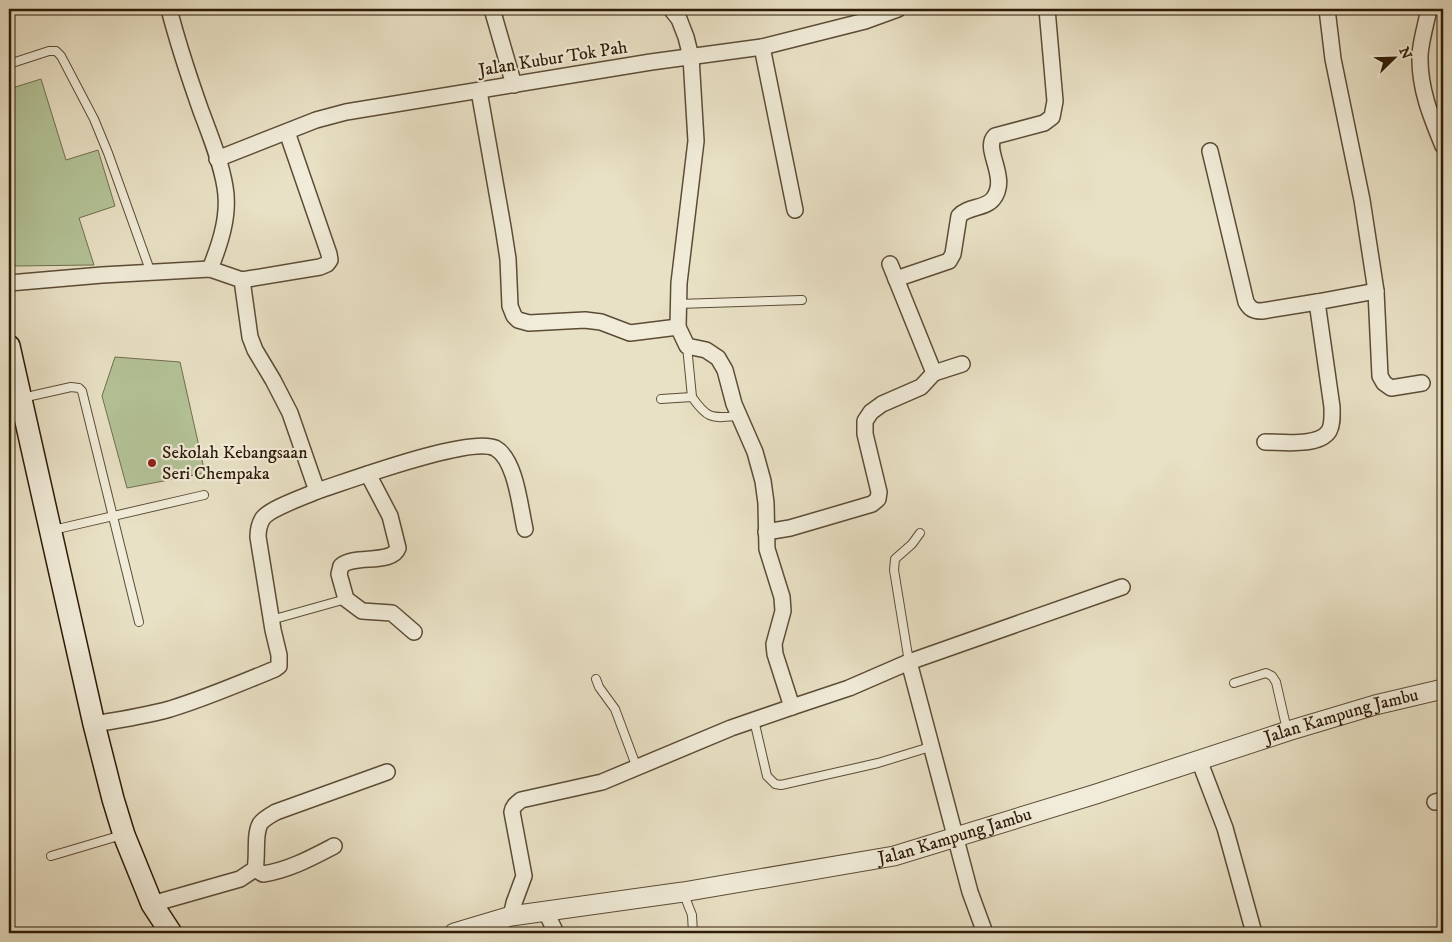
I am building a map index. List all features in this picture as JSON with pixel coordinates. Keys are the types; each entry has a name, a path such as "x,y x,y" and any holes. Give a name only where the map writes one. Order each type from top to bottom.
{"main road":[{"path":"9,346 94,724 113,799 124,835 152,904 160,933"},
{"path":"152,904 171,933"}],"street":[{"path":"170,9 179,49 225,188 225,212 222,233 210,269"},
{"path":"492,9 514,85"},
{"path":"670,9 679,19 691,57 696,141 680,265 678,326 687,346 706,350 718,358 725,370 734,404 755,452 763,482 767,549 782,597 783,612 774,644 775,654 792,707"},
{"name":"Jalan Kubur Tok Pah","path":"217,160 316,120 346,112 762,47 848,26 898,9"},
{"path":"896,279 949,260 953,254 959,216 964,211 988,203 993,198 1000,180 991,146 992,138 998,134 1044,123 1052,117 1055,101 1047,9"},
{"path":"1327,9 1333,59 1362,200 1376,291 1380,376 1384,383 1391,388 1422,383"},
{"path":"1429,9 1420,54 1422,83 1427,107 1443,146"},
{"path":"762,47 795,210"},
{"path":"479,91 508,259 510,306 514,316 518,320 529,323 585,320 601,322 630,333 678,326"},
{"path":"9,283 102,275 210,269 242,280 320,267 327,264 330,260 330,254 287,132"},
{"path":"1210,151 1249,308 1255,311 1262,311 1376,291"},
{"path":"890,264 934,373"},
{"path":"242,280 250,337 255,350 274,380 290,413 317,491"},
{"path":"1265,442 1312,442 1322,438 1332,424 1330,385 1317,302"},
{"path":"766,532 799,526 875,502 879,492 865,434 865,421 871,412 882,404 921,387 934,373 962,364"},
{"path":"94,724 170,709 201,699 279,666 280,661 258,537 259,526 263,518 270,512 317,491 368,474 447,450 484,446 495,448 508,462 513,472 525,529"},
{"path":"368,474 390,516 398,548 396,552 389,556 348,561 341,566 339,574 346,599 362,611 392,613 414,632"},
{"path":"511,916 524,876 512,812 513,807 521,800 602,782 731,728 849,688 908,662 1122,586"},
{"path":"908,662 970,892 985,933"},
{"name":"Jalan Kampung Jambu","path":"458,933 511,916 683,892 894,856 1096,794 1288,731 1375,705 1443,690"},
{"path":"1199,760 1225,828 1254,933"},
{"path":"152,904 240,879 255,869 260,824 268,817 294,805 387,772"},
{"path":"255,869 263,874 290,868 334,846"},
{"path":"546,912 556,933"}],"lane":[{"path":"9,64 52,50 61,56 94,119 151,273"},
{"path":"678,304 802,300"},
{"path":"687,346 692,397 702,412 709,416 739,416"},
{"path":"21,399 71,387 79,388 82,391 139,622"},
{"path":"661,399 692,397"},
{"path":"51,531 204,495"},
{"path":"908,662 894,560 912,544 920,533"},
{"path":"272,620 346,599"},
{"path":"1234,683 1266,673 1272,676 1276,682 1288,731"},
{"path":"596,679 599,687 615,709 637,768"},
{"path":"754,720 767,776 775,784 781,785 878,763 930,747"},
{"path":"51,856 124,835"},
{"path":"683,892 692,915 693,933"}],"green space":[{"path":"41,79 66,160 98,150 115,206 79,218 94,265 15,266 9,246 9,89"},
{"path":"115,357 180,362 205,473 127,488 102,396"}],"place":[{"name":"Sekolah Kebangsaan Seri Chempaka","path":"152,463"}]}
